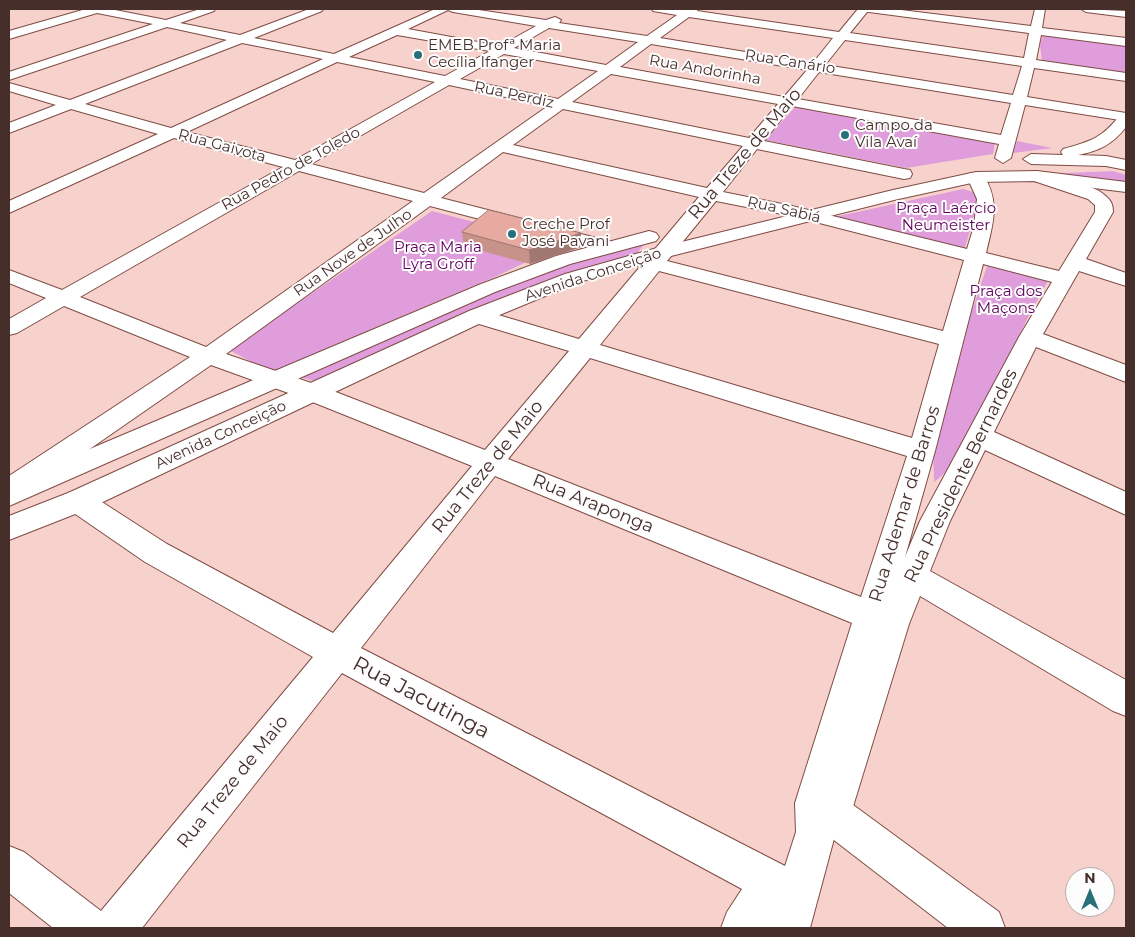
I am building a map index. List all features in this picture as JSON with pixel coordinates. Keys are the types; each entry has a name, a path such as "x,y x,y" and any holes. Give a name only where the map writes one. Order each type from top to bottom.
{"street":[{"path":"9,35 96,9"},
{"name":"Rua Perdiz","path":"96,9 560,104 913,173"},
{"path":"9,76 210,9"},
{"path":"9,128 318,9"},
{"path":"9,208 443,9"},
{"name":"Rua Canário","path":"452,9 1126,117"},
{"path":"657,9 690,11 843,36 1126,77"},
{"name":"Rua Treze de Maio","path":"115,928 490,463 682,229 756,143 864,9"},
{"path":"869,9 1126,42"},
{"path":"1003,159 1017,99 1029,63 1040,9"},
{"path":"1086,9 1126,14"},
{"name":"Rua Nove de Julho","path":"9,490 208,356 690,11"},
{"name":"Rua Pedro de Toledo","path":"9,328 565,14"},
{"name":"Rua Andorinha","path":"397,30 1007,141"},
{"name":"Rua Gaivota","path":"9,87 173,133 609,247"},
{"path":"945,167 1090,148 1099,145 1112,136 1126,117"},
{"path":"1112,136 1124,162"},
{"name":"Rua Sabiá","path":"501,147 773,207 973,257 1126,280"},
{"path":"1003,159 1124,162"},
{"path":"976,177 1124,162"},
{"name":"Avenida Conceição","path":"9,496 528,272 609,247 913,173"},
{"name":"Avenida Conceição","path":"9,528 78,501 477,316 572,278 659,258 810,216 976,177 1037,176 1126,187"},
{"name":"Rua Presidente Bernardes","path":"821,816 882,620 900,569 935,521 1030,337 1104,212 1104,204 1094,195 1037,176"},
{"name":"Rua Ademar de Barros","path":"900,569 922,451 953,341 986,208 983,191 976,177"},
{"path":"659,258 953,341"},
{"path":"9,276 65,296 208,356 274,380"},
{"path":"477,316 922,451"},
{"path":"1030,337 1126,374"},
{"name":"Rua Araponga","path":"274,380 314,393 882,620"},
{"path":"980,436 1126,504"},
{"name":"Rua Jacutinga","path":"78,501 156,553 337,653 787,876"},
{"path":"900,569 1126,699"},
{"path":"743,928 787,876 821,816 982,928"},
{"path":"9,867 88,928"},
{"path":"787,876 788,928"}],"green space":[{"path":"1043,35 1126,46 1126,73 1042,61 1040,45"},
{"name":"Campo da Vila Avaí","path":"796,106 995,142 993,154 906,168 765,140"},
{"path":"1017,141 1052,148 1013,153"},
{"path":"1113,171 1126,175 1126,185 1042,174"},
{"name":"Praça Laércio Neumeister","path":"963,189 980,194 965,248 834,217"},
{"name":"Praça Maria Lyra Groff","path":"432,211 562,245 497,276 271,372 229,350"},
{"path":"646,242 635,256 321,383 299,377 516,280 565,264"},
{"name":"Praça dos Maçons","path":"987,266 1048,281 1024,325 995,392 974,434 949,469 934,482 933,444 962,341"}],"building":[{"path":"489,210 581,233 529,250 462,232"}],"place":[{"name":"EMEB Profª Maria Cecília Ifanger","path":"418,55"},
{"name":"Campo da Vila Avaí","path":"845,135"},
{"name":"Creche Prof José Pavani","path":"512,234"}]}
